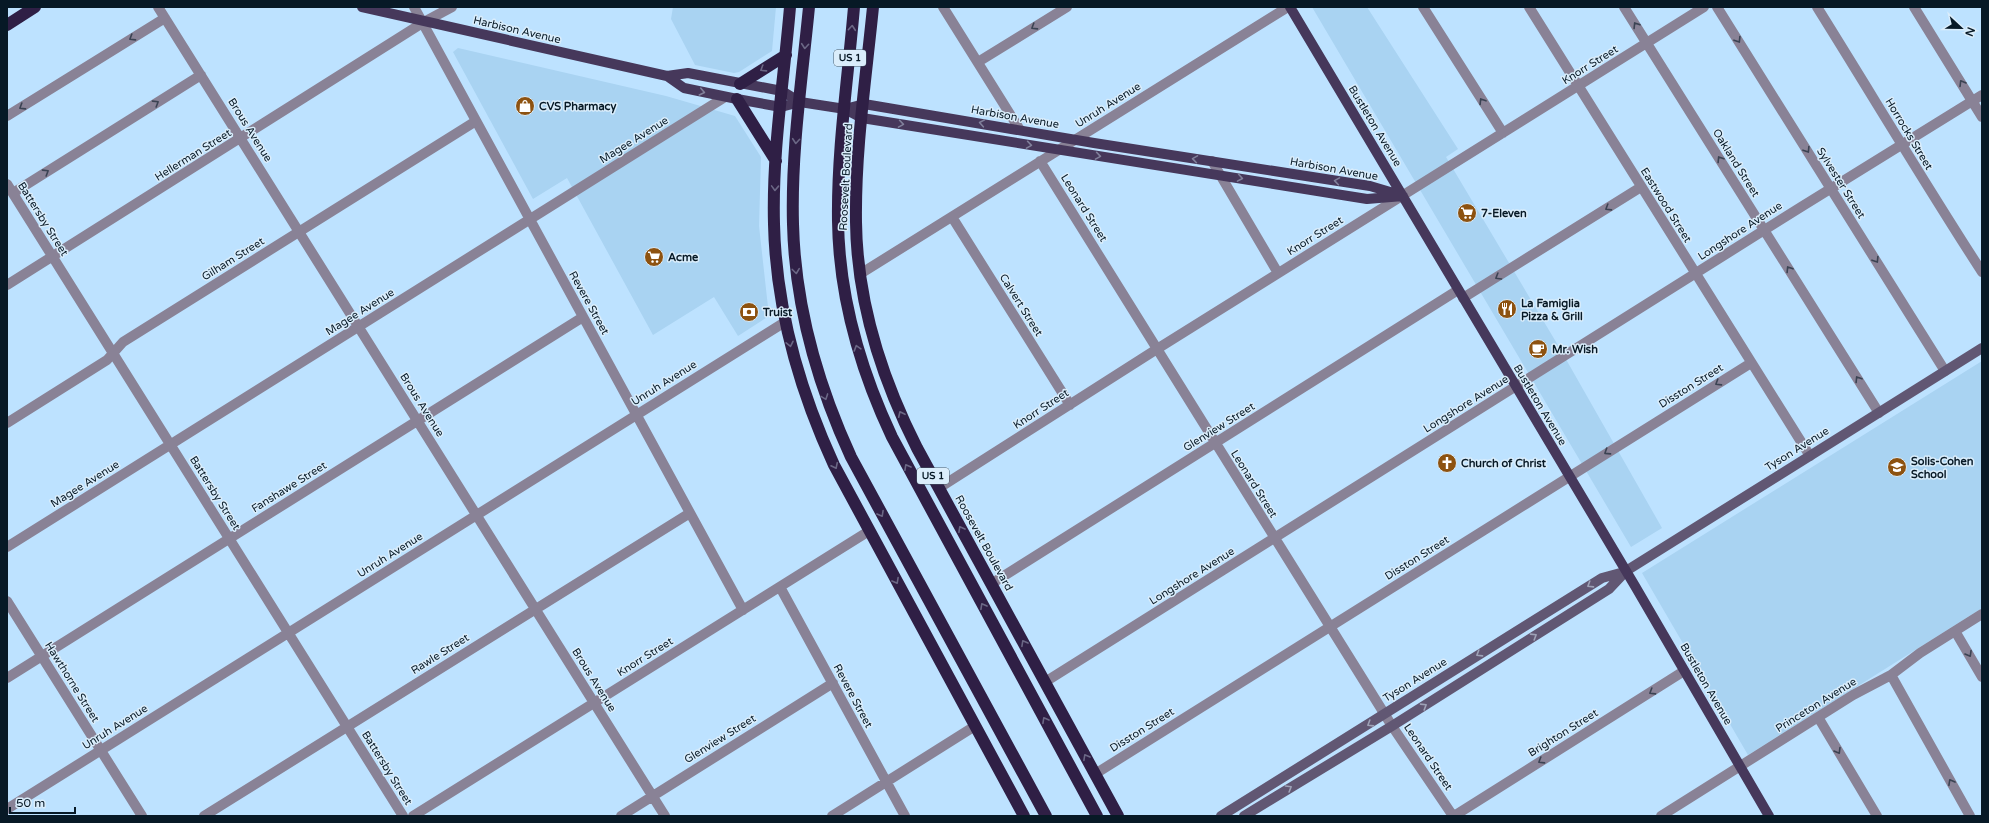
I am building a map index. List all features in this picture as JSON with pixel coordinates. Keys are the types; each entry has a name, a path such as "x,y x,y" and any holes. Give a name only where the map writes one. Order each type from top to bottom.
{"highway":[{"path":"7,25 35,7"},
{"path":"790,7 776,161 775,244 785,322 799,375 814,420 834,466 1024,816"},
{"path":"809,7 793,181 794,256 804,324 824,392 840,435 861,478 1046,816"},
{"name":"Roosevelt Boulevard","path":"854,7 839,183 838,222 840,258 854,337 874,397 901,456 1097,816"},
{"name":"Roosevelt Boulevard","path":"873,7 862,118 856,205 860,274 871,332 890,390 908,429 1118,816"},
{"path":"740,84 786,55"},
{"path":"731,98 776,161"}],"main road":[{"name":"Harbison Avenue","path":"362,7 667,76 688,73 782,91 800,102 845,109 862,118 1220,174 1367,199 1403,196"},
{"name":"Bustleton Avenue","path":"1289,7 1626,571 1769,816"},
{"name":"Harbison Avenue","path":"667,76 684,88 731,98 781,107 800,102"},
{"name":"Harbison Avenue","path":"845,109 864,104 1212,162 1370,186 1403,196"}],"street":[{"name":"Brous Avenue","path":"158,7 665,816"},
{"name":"Revere Street","path":"414,7 424,22 476,121 743,610"},
{"name":"Hellerman Street","path":"7,285 241,139 424,22 452,7"},
{"path":"944,7 1020,130"},
{"path":"978,62 1067,7"},
{"name":"Unruh Avenue","path":"860,274 1289,7"},
{"path":"1423,7 1503,134"},
{"name":"Eastwood Street","path":"1529,7 1810,456"},
{"name":"Oakland Street","path":"1624,7 1879,412"},
{"name":"Knorr Street","path":"939,488 1157,349 1704,7"},
{"name":"Sylvester Street","path":"1717,7 1946,371"},
{"name":"Horrocks Street","path":"1816,7 1902,144 1927,187 1982,272"},
{"path":"1914,7 1982,117"},
{"path":"7,116 165,18"},
{"path":"13,193 201,76"},
{"name":"Longshore Avenue","path":"1045,682 1275,539 1764,230 1982,95"},
{"name":"Magee Avenue","path":"7,547 530,220 731,98"},
{"name":"Gilham Street","path":"7,423 107,360 123,342 476,121"},
{"name":"Leonard Street","path":"1040,161 1392,726 1453,816"},
{"path":"1212,162 1278,273"},
{"name":"Battersby Street","path":"7,184 403,816"},
{"name":"Glenview Street","path":"991,584 1215,444 1461,294 1641,187"},
{"name":"Calvert Street","path":"952,217 1070,405"},
{"name":"Fanshawe Street","path":"7,678 583,317"},
{"name":"Unruh Avenue","path":"7,809 785,322"},
{"name":"Tyson Avenue","path":"1244,816 1392,726 1609,589 1626,571 1982,348"},
{"name":"Disston Street","path":"1095,774 1751,363"},
{"name":"Rawle Street","path":"204,816 346,726 536,610 690,513"},
{"name":"Knorr Street","path":"413,816 869,531"},
{"name":"Tyson Avenue","path":"1221,816 1602,578 1626,571"},
{"name":"Revere Street","path":"780,586 906,816"},
{"name":"Hawthorne Street","path":"7,601 142,816"},
{"name":"Princeton Avenue","path":"1661,816 1818,717 1891,674 1982,614"},
{"path":"1955,631 1982,677"},
{"name":"Brighton Street","path":"1453,816 1684,671"},
{"path":"1891,674 1970,816"},
{"name":"Glenview Street","path":"621,816 833,683"},
{"path":"1818,717 1877,816"},
{"path":"832,816 975,726"},
{"path":"1260,792 1266,802"}],"shaded area":[{"path":"673,7 776,7 772,51 739,72 734,73 695,65 671,19"},
{"path":"1312,7 1367,7 1458,149 1446,157 1559,347 1662,528 1631,547"},
{"path":"458,48 666,96 735,116 761,157 759,226 769,316 738,336 714,297 653,335 567,178 533,199 453,52"},
{"name":"Solis-Cohen School","path":"1982,361 1982,608 1748,755 1642,573"}],"place":[{"name":"CVS Pharmacy","path":"525,106"},
{"name":"7-Eleven","path":"1467,213"},
{"name":"Acme","path":"654,257"},
{"name":"La Famiglia Pizza & Grill","path":"1507,309"},
{"name":"Truist","path":"749,312"},
{"name":"Mr. Wish","path":"1538,349"},
{"name":"Church of Christ","path":"1447,463"},
{"name":"Solis-Cohen School","path":"1897,467"}]}
